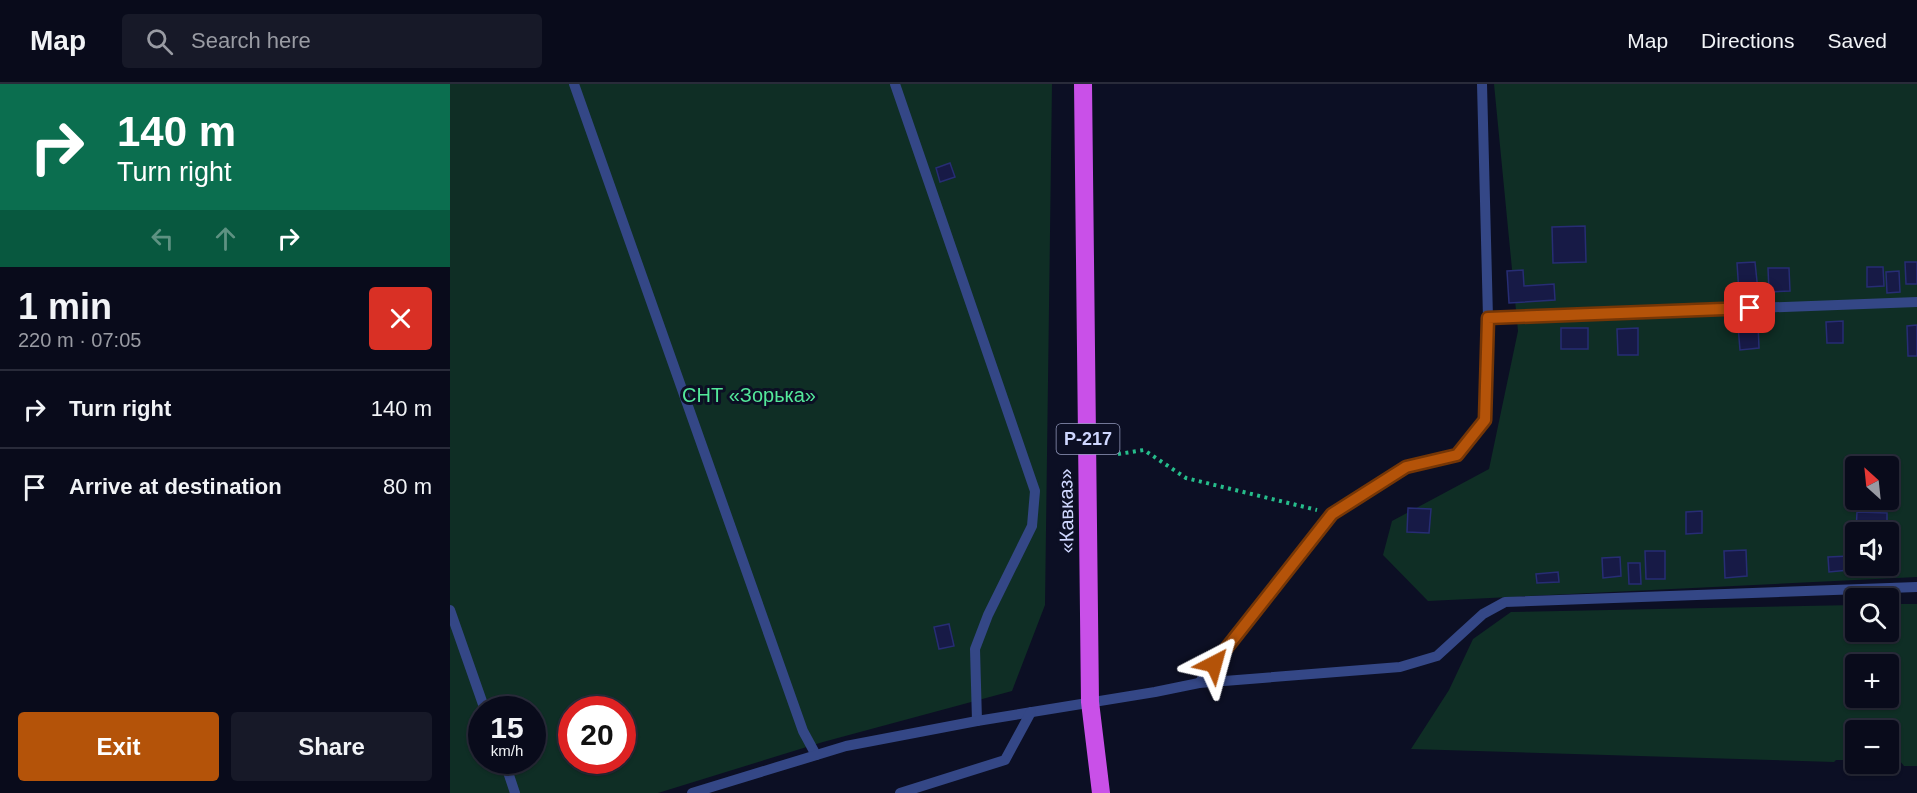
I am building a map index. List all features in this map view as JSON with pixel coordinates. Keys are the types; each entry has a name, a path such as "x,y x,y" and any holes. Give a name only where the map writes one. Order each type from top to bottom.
{"highway":[{"name":"«Кавказ»","path":"1083,84 1090,702 1101,793"}],"lane":[{"path":"574,84 803,731 816,755"},
{"path":"896,84 1035,491 1032,526 988,615 975,650 977,722"},
{"path":"1199,682 1332,514 1406,467 1457,455 1485,420 1488,318 1482,84"},
{"path":"1488,318 1917,302"},
{"path":"692,793 846,746 1199,682 1400,667 1437,656 1483,614 1505,602 1521,599 1917,587"},
{"path":"450,610 480,696"},
{"path":"900,793 1005,760 1031,712"},
{"path":"509,774 515,793"}],"path":[{"path":"1118,454 1144,450 1186,478 1332,514"}],"green space":[{"name":"СНТ «Зорька»","path":"450,84 1052,84 1045,605 1012,691 823,742 658,793 450,793"},
{"path":"1494,84 1917,84 1917,577 1428,601 1383,555 1392,521 1489,469 1518,331"},
{"path":"1899,604 1917,604 1917,766 1904,766 1899,761 1899,720 1845,720 1845,760 1834,762 1411,749 1449,690 1473,639 1511,612 1845,605 1845,642 1899,642"}],"building":[{"path":"950,163 955,177 940,182 936,168"},
{"path":"1585,226 1586,262 1553,263 1552,227"},
{"path":"1755,262 1758,291 1739,293 1737,263"},
{"path":"1905,262 1917,262 1917,284 1906,284"},
{"path":"1867,267 1883,267 1884,286 1867,287"},
{"path":"1768,268 1789,268 1790,291 1769,292"},
{"path":"1523,270 1524,286 1554,284 1555,300 1509,303 1507,271"},
{"path":"1899,271 1900,292 1887,293 1886,272"},
{"path":"1843,321 1843,343 1827,343 1826,322"},
{"path":"1758,324 1759,348 1740,350 1738,326"},
{"path":"1917,325 1917,356 1908,356 1907,326"},
{"path":"1561,328 1588,328 1588,349 1561,349"},
{"path":"1638,328 1638,355 1618,355 1617,329"},
{"path":"1408,508 1431,509 1429,533 1407,532"},
{"path":"1702,511 1702,533 1686,534 1686,512"},
{"path":"1857,512 1887,513 1887,522 1856,522"},
{"path":"1746,550 1747,576 1725,578 1724,551"},
{"path":"1645,551 1665,551 1665,579 1646,579"},
{"path":"1845,556 1845,570 1829,572 1828,557"},
{"path":"1620,557 1621,576 1603,578 1602,558"},
{"path":"1628,563 1640,563 1641,584 1629,584"},
{"path":"1558,572 1559,582 1537,583 1536,574"},
{"path":"949,624 954,646 939,649 934,627"}],"route":[{"path":"1214,664 1332,514 1406,467 1457,455 1485,420 1488,318 1750,308"}]}
